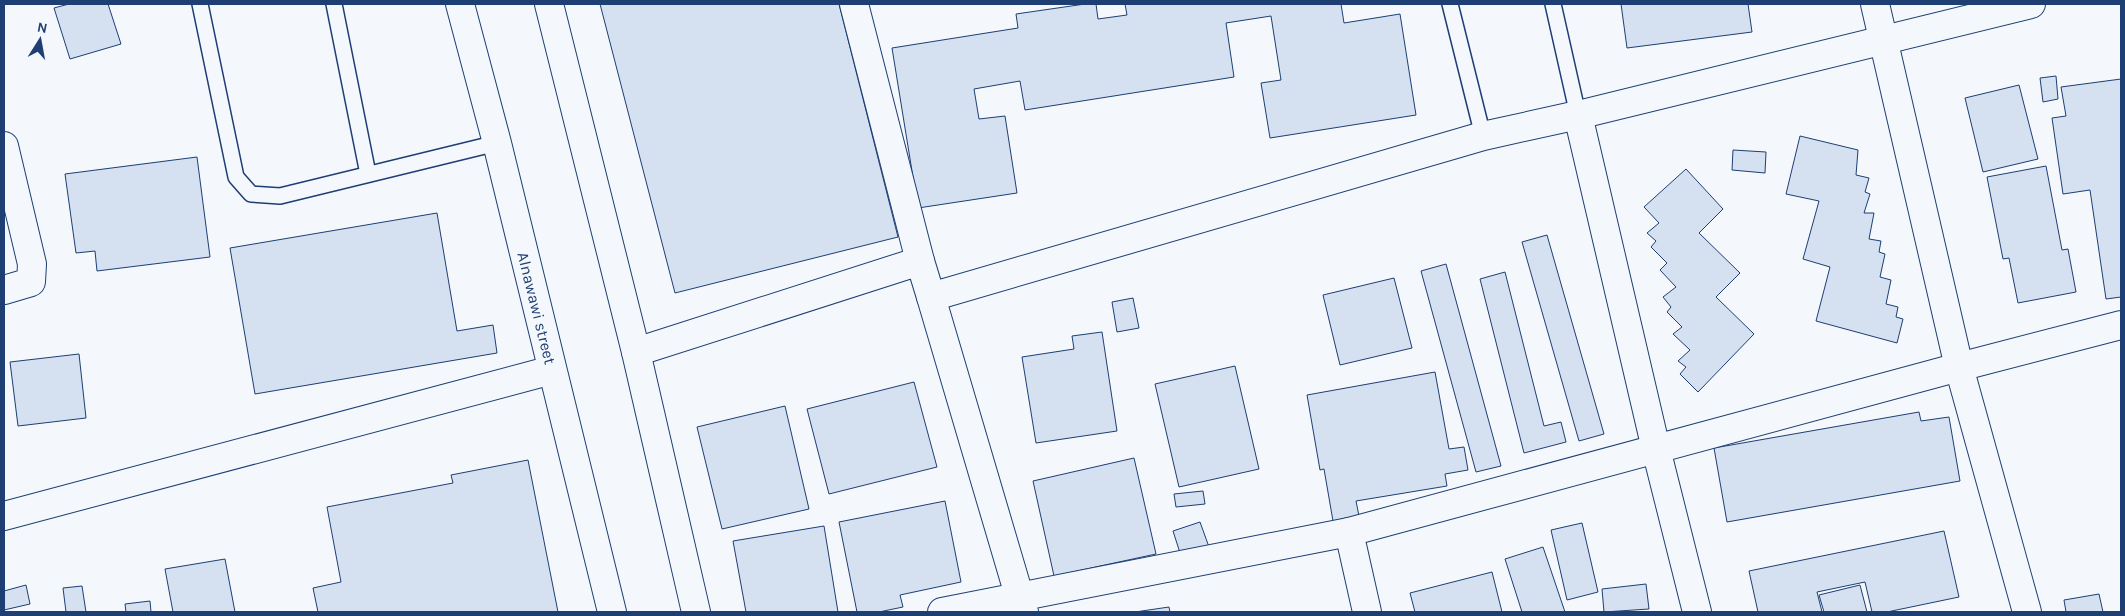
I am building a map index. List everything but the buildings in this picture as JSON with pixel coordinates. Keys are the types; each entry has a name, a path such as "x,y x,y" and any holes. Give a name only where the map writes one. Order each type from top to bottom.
{"street":[{"name":"Alnawawi street","path":"460,4 497,143 612,612"},
{"path":"549,4 636,352 696,612"},
{"path":"854,4 920,261 1022,605"},
{"path":"1875,4 1959,366 2027,612"},
{"path":"931,297 1483,136 1883,42 2031,4"},
{"path":"1578,115 1656,449 1697,612"},
{"path":"4,146 32,264 31,282 4,290"},
{"path":"636,352 920,261"},
{"path":"942,612 1022,605 1349,532 1959,366 2121,325"},
{"path":"4,516 552,370"},
{"path":"1349,532 1367,612"}],"lane":[{"path":"200,4 236,177 251,194 280,196 497,143"},
{"path":"334,4 368,174"},
{"path":"1450,4 1483,136"},
{"path":"1554,4 1578,115"}]}
